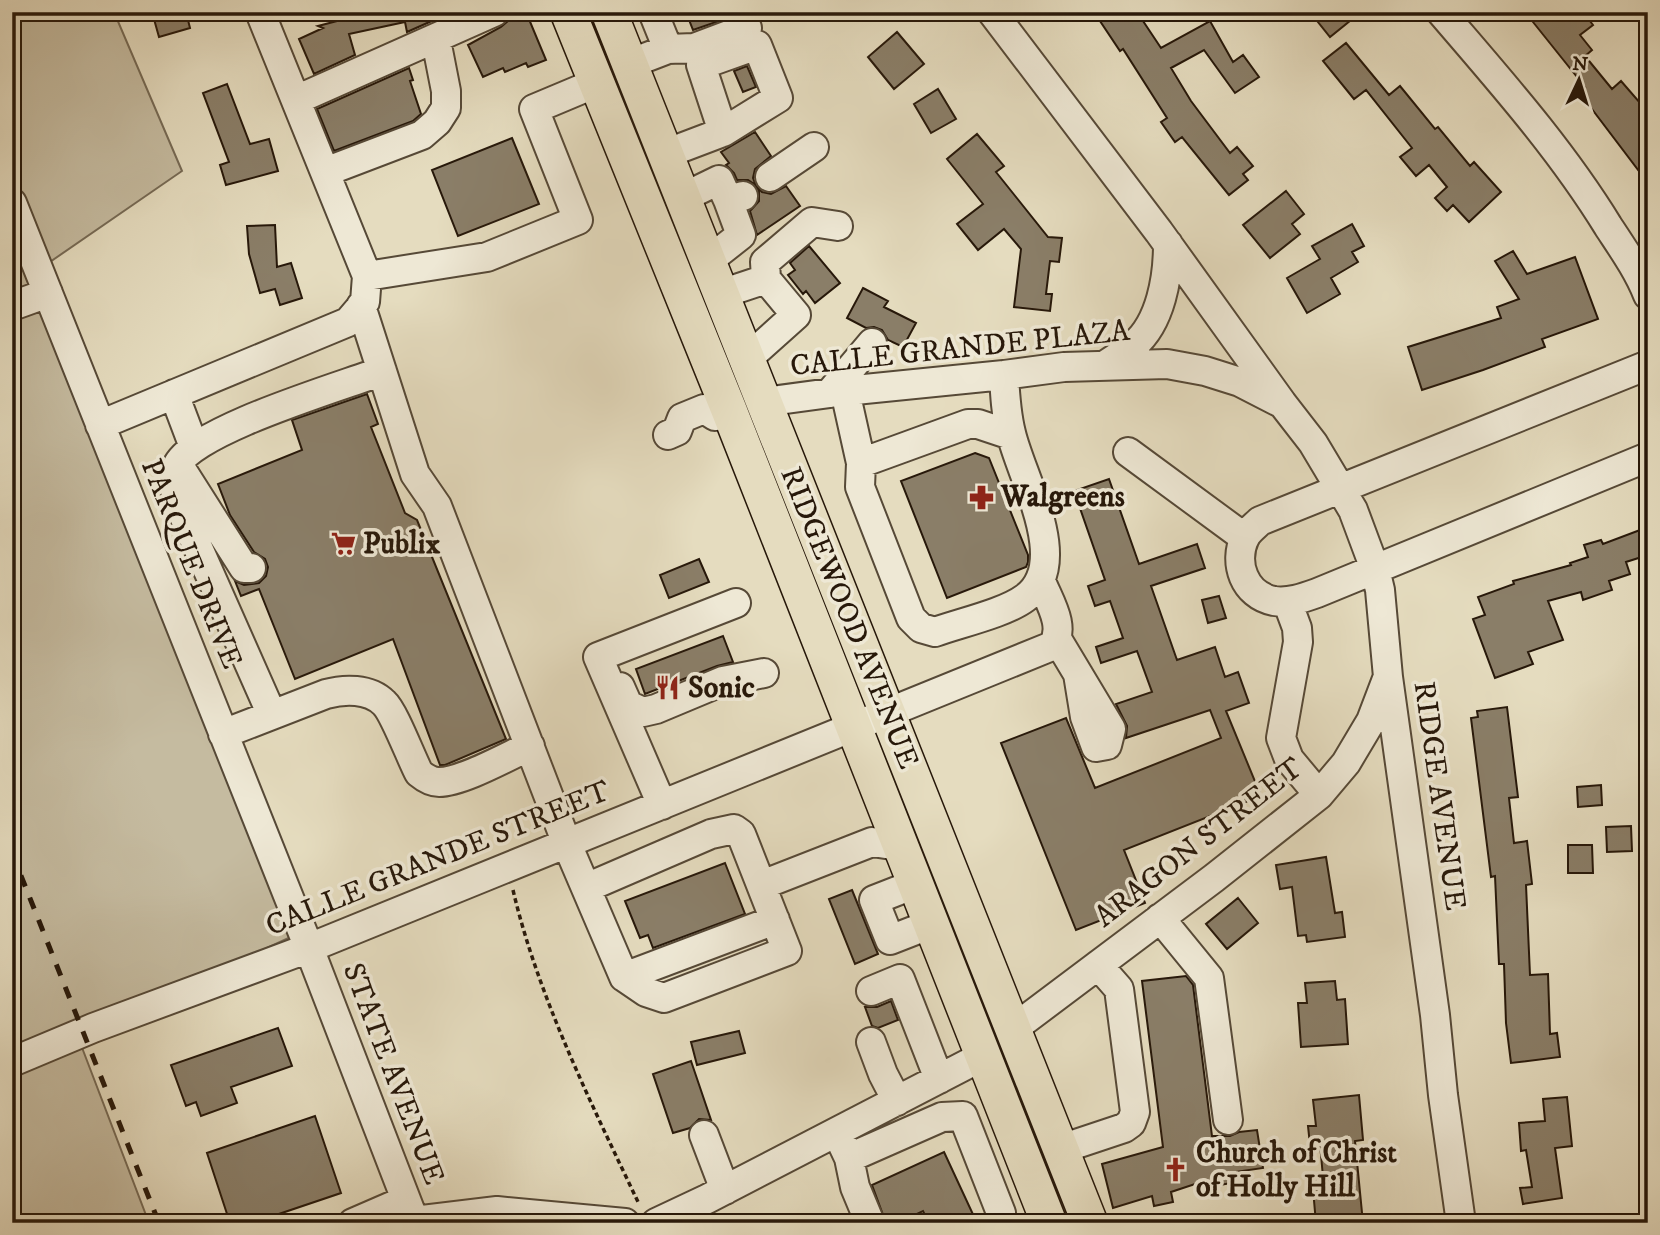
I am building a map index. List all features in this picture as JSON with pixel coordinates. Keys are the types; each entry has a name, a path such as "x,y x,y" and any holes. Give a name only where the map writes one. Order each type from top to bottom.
{"main road":[{"name":"RIDGEWOOD AVENUE","path":"568,12 722,413 853,728 1049,1223"},
{"name":"RIDGEWOOD AVENUE","path":"615,14 629,64 1090,1223"},
{"path":"596,83 628,95 649,114"}],"street":[{"path":"100,425 348,321 365,302 367,276 260,12"},
{"path":"296,100 495,12"},
{"path":"653,12 667,49"},
{"path":"629,64 667,49 694,48 747,28 740,12"},
{"name":"RIDGE AVENUE","path":"992,12 1168,244 1313,443 1353,510 1380,590 1388,677 1461,1223"},
{"path":"1441,12 1536,123 1590,197 1640,277 1648,295"},
{"path":"325,172 422,135 437,122 446,108 446,91 436,40"},
{"path":"367,276 486,257 578,220 534,109 596,83"},
{"path":"665,153 723,132"},
{"path":"770,177 814,147"},
{"path":"682,198 719,180 735,199 741,235 708,261"},
{"name":"PARQUE DRIVE","path":"12,203 309,948"},
{"path":"747,359 796,315 766,279 765,262 812,222 838,226"},
{"path":"1107,364 1136,343 1151,322 1168,267 1168,244"},
{"path":"721,294 766,279"},
{"path":"12,306 48,293"},
{"path":"361,306 415,474 437,506 568,844 586,888 624,977 646,992 664,998 787,951 741,834 734,829 711,834 586,888"},
{"path":"872,343 838,392 861,463 860,487 911,618 921,628 935,632 1024,599 1041,581 1045,570 1042,527 1011,435 1004,375"},
{"name":"CALLE GRANDE PLAZA","path":"764,402 1064,367 1167,363 1240,382 1282,403"},
{"path":"1648,365 1260,521 1245,538 1240,561 1241,572 1255,592 1265,598 1287,601 1317,593 1648,457"},
{"path":"272,715 176,498 174,481 186,455 234,425 382,371"},
{"path":"174,394 186,455 244,568 251,568"},
{"path":"673,433 687,436 712,427 722,413"},
{"path":"861,463 968,424 978,424 1011,435"},
{"path":"1128,452 1245,538"},
{"path":"1041,581 1058,623 1058,639 1078,674"},
{"path":"1287,601 1297,628 1298,642 1281,738 1289,759 1319,796"},
{"path":"662,805 598,657 736,603"},
{"path":"654,635 622,669 620,686 628,705 634,709 643,712 656,709 723,681 764,673"},
{"name":"CALLE GRANDE STREET","path":"12,1062 93,1028 309,948 568,844 1052,646 1058,639"},
{"name":"ARAGON STREET","path":"1013,1029 1319,796 1346,763 1371,721 1388,677"},
{"path":"223,734 342,690 358,691 385,704 419,774 429,780 452,780 530,746"},
{"path":"762,885 872,842 899,846"},
{"path":"1160,918 1209,978 1228,1120"},
{"path":"624,977 775,920"},
{"name":"STATE AVENUE","path":"309,948 412,1215"},
{"path":"1060,1149 1124,1128 1131,1123 1135,1112 1119,989 1098,965"},
{"path":"871,991 900,979 939,1079"},
{"path":"872,1042 883,1074 897,1101"},
{"path":"353,1223 412,1215 497,1211 540,1218 641,1219 725,1190 984,1056"},
{"path":"849,1158 942,1117 963,1116 997,1202 1031,1175"},
{"path":"968,1130 1007,1116"},
{"path":"837,1132 849,1158 855,1187 870,1223"},
{"path":"704,1135 725,1190"}],"path":[{"path":"508,868 523,933 583,1085 641,1219"}],"shaded area":[{"path":"12,12 114,12 182,171 47,264 12,176"},
{"path":"12,230 293,936 204,977 12,1050"},
{"path":"81,1045 149,1223 12,1223 12,1074"}],"building":[{"path":"152,12 186,12 190,28 159,37"},
{"path":"364,12 452,12 407,32 405,22 349,34 355,55 314,74 299,39 323,28 318,26"},
{"path":"510,12 526,12 546,60 528,67 526,63 505,72 503,68 483,77 468,45 501,27 508,21"},
{"path":"686,12 724,12 725,19 693,30"},
{"path":"1094,12 1137,12 1161,48 1210,21 1233,62 1243,55 1259,77 1235,93 1204,50 1171,68 1191,101 1230,153 1237,147 1253,166 1243,174 1248,180 1229,195 1182,137 1175,142 1161,122 1167,118 1123,49 1120,51"},
{"path":"1310,12 1361,12 1330,37"},
{"path":"1525,12 1583,12 1593,25 1580,35 1592,50 1585,56 1612,89 1621,81 1648,112 1648,183 1579,92 1585,87"},
{"path":"897,32 924,64 894,89 868,57"},
{"path":"1346,43 1389,95 1400,86 1470,166 1474,162 1501,192 1469,222 1453,205 1447,211 1435,198 1447,187 1429,165 1416,176 1400,157 1412,148 1366,90 1354,99 1323,61"},
{"path":"747,66 756,87 743,92 734,71"},
{"path":"409,68 413,80 410,81 421,114 413,121 334,151 317,109"},
{"path":"227,84 250,144 269,139 278,171 226,185 220,165 229,162 203,93"},
{"path":"938,89 956,119 931,133 914,104"},
{"path":"755,132 771,156 755,169 753,178 756,186 762,192 771,194 786,186 800,206 757,235 750,211 759,201 759,191 748,180 737,180 726,165 729,163 721,152"},
{"path":"977,134 1004,166 996,172 1048,237 1062,238 1059,262 1050,261 1046,294 1052,294 1050,311 1014,307 1021,249 1004,229 978,250 957,224 983,204 947,159"},
{"path":"512,138 539,204 458,236 432,170"},
{"path":"1286,191 1304,214 1292,224 1300,234 1270,258 1243,225"},
{"path":"1352,224 1364,246 1352,252 1358,262 1331,278 1340,294 1307,313 1287,278 1320,259 1312,246"},
{"path":"275,225 277,267 291,263 302,298 280,305 275,289 260,293 249,254 247,226"},
{"path":"809,246 840,283 815,303 806,291 803,294 788,275 795,270 790,263"},
{"path":"1513,251 1527,274 1575,257 1598,319 1542,339 1545,347 1422,390 1408,347 1501,318 1497,307 1519,299 1495,261"},
{"path":"863,288 888,301 884,307 916,323 903,347 888,340 882,330 866,328 847,318"},
{"path":"367,394 378,424 371,427 405,513 417,520 506,739 445,765 440,765 393,639 295,679 259,589 241,596 235,581 244,585 259,583 266,576 268,567 265,559 254,552 230,515 218,484 302,450 292,420"},
{"name":"Walgreens","path":"975,453 989,458 1028,555 1028,562 1026,567 947,598 901,481"},
{"path":"1109,479 1139,564 1197,544 1205,568 1151,586 1177,660 1215,647 1225,677 1238,672 1249,703 1226,711 1261,796 1124,850 1145,903 1076,930 1001,743 1066,718 1095,788 1221,738 1210,710 1126,738 1127,726 1116,704 1152,692 1137,651 1101,663 1096,647 1123,638 1110,601 1095,606 1088,586 1105,580 1074,491"},
{"path":"1648,527 1648,555 1626,562 1630,574 1609,581 1612,590 1583,600 1581,592 1548,601 1563,640 1528,652 1533,664 1495,678 1473,619 1485,615 1478,597 1514,584 1513,581 1571,565 1570,563 1588,557 1584,545 1601,540 1603,544"},
{"path":"699,559 709,582 669,598 660,575"},
{"path":"1219,596 1226,618 1208,623 1202,600"},
{"name":"Sonic","path":"723,636 733,662 645,694 636,669"},
{"path":"1507,707 1518,797 1509,798 1514,843 1527,841 1532,884 1526,885 1530,975 1548,974 1550,1034 1557,1033 1560,1057 1511,1063 1506,1023 1504,964 1499,964 1495,876 1491,877 1471,718 1478,717 1477,711"},
{"path":"1601,785 1602,805 1578,807 1577,787"},
{"path":"1631,826 1632,851 1607,852 1606,827"},
{"path":"1568,845 1592,845 1593,873 1568,873"},
{"path":"1326,857 1335,913 1342,912 1345,937 1307,942 1306,935 1298,936 1292,887 1280,889 1276,865"},
{"path":"725,863 745,914 653,948 648,935 640,938 625,901"},
{"path":"852,890 878,954 855,964 829,899"},
{"path":"1238,898 1258,923 1227,949 1206,924"},
{"path":"1186,976 1193,985 1212,1136 1230,1136 1257,1130 1263,1168 1235,1172 1237,1182 1220,1185 1204,1181 1171,1192 1173,1202 1154,1206 1152,1196 1113,1208 1102,1164 1163,1147 1142,981"},
{"path":"1335,981 1337,1000 1345,999 1348,1044 1301,1047 1298,1003 1307,1003 1305,983"},
{"path":"891,1001 898,1020 878,1028 872,1026 865,1007 877,1007"},
{"path":"278,1028 292,1066 231,1087 237,1103 201,1116 196,1102 186,1106 171,1065"},
{"path":"739,1031 745,1053 697,1065 691,1042"},
{"path":"691,1061 711,1120 699,1119 690,1128 673,1133 653,1074"},
{"path":"1359,1095 1363,1140 1355,1141 1363,1223 1316,1223 1312,1178 1323,1177 1320,1144 1310,1145 1308,1126 1316,1126 1313,1100"},
{"path":"1567,1097 1572,1146 1555,1148 1562,1198 1523,1204 1520,1188 1532,1187 1526,1150 1521,1151 1519,1123 1545,1121 1543,1099"},
{"path":"315,1116 341,1193 252,1223 230,1223 207,1153"},
{"path":"944,1152 977,1223 929,1223 923,1211 898,1223 886,1223 872,1185"}],"railway":[{"path":"12,853 159,1223"}],"place":[{"name":"Walgreens","path":"981,497"},
{"name":"Publix","path":"343,544"},
{"name":"Sonic","path":"668,688"},
{"name":"Church of Christ of Holly Hill","path":"1176,1170"}]}
